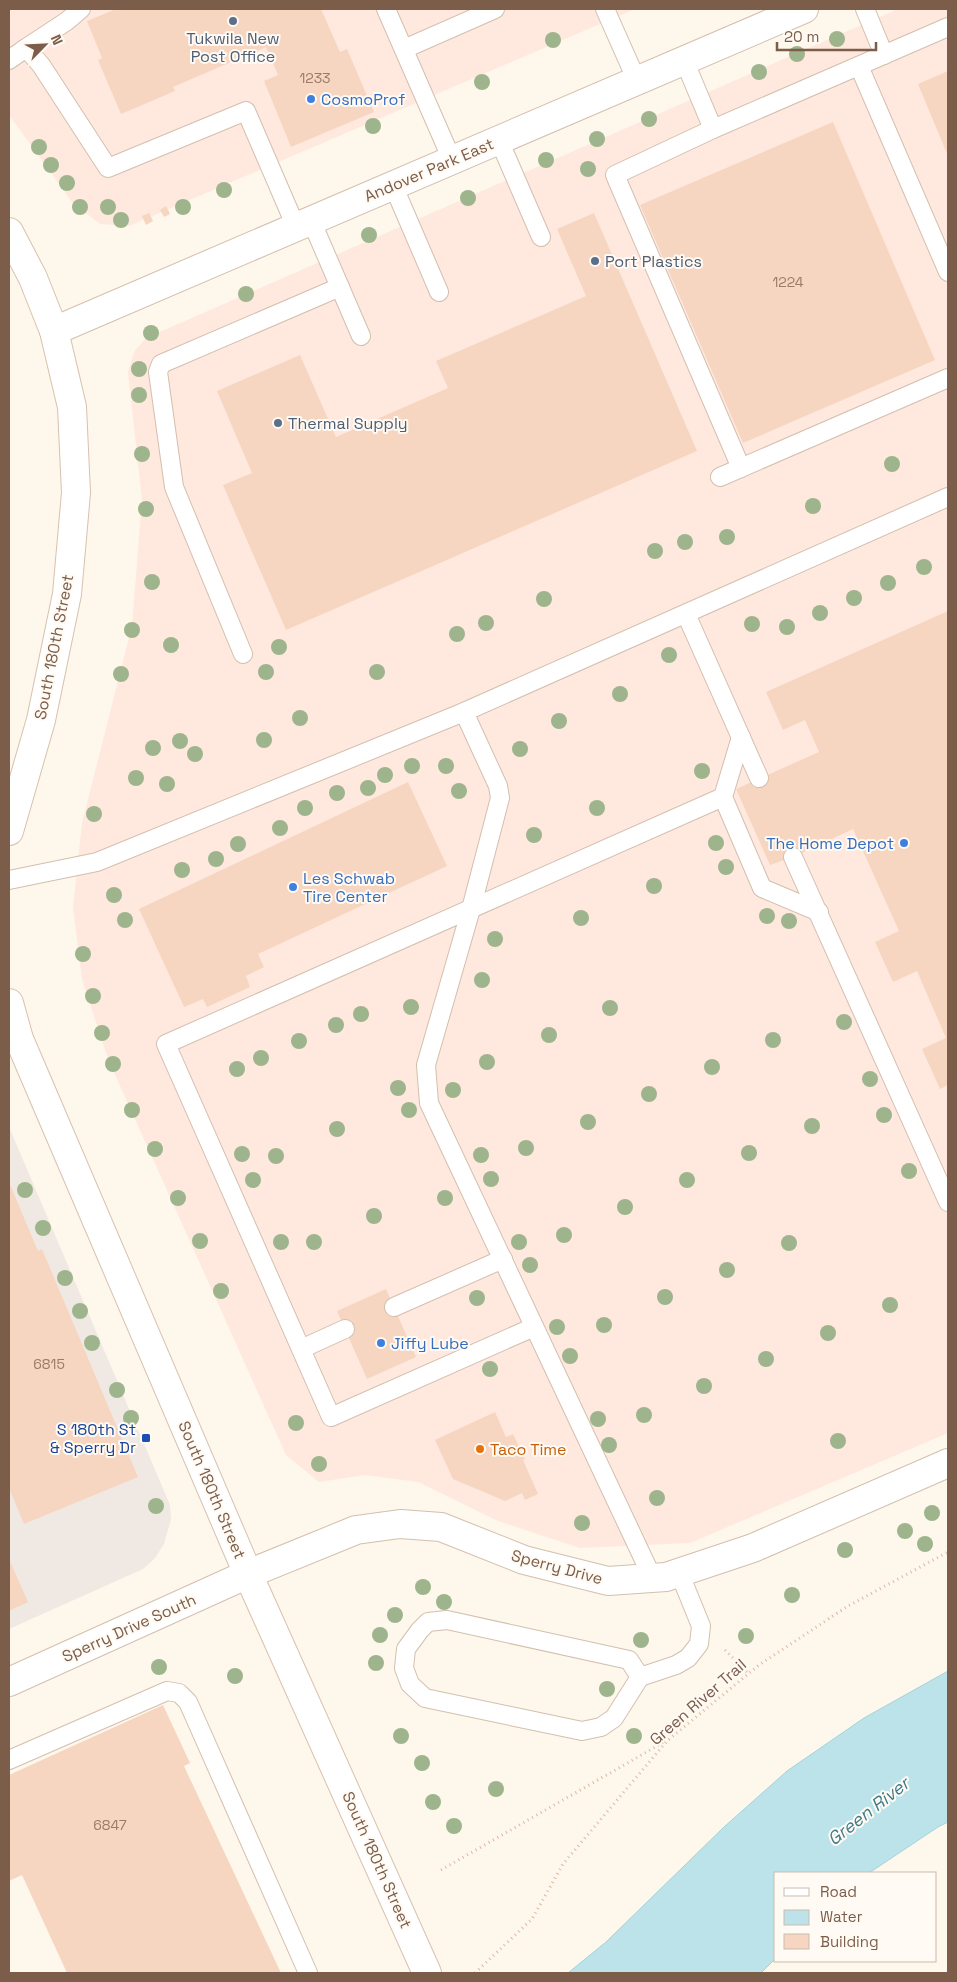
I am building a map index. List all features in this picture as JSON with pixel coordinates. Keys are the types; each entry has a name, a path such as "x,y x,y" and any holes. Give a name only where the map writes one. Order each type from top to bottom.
{"street":[{"name":"Andover Park East","path":"54,331 804,9"},
{"name":"South 180th Street","path":"9,232 33,278 54,331 72,407 76,494 67,594 41,720 9,831"},
{"name":"South 180th Street","path":"9,1003 19,1039 248,1574 427,1973"},
{"name":"Sperry Drive","path":"248,1574 356,1530 400,1524 441,1528 524,1560 608,1581 666,1576 752,1548 948,1463"},
{"name":"Sperry Drive South","path":"9,1682 248,1574"}],"lane":[{"path":"9,60 68,21 80,9"},
{"path":"386,9 452,160"},
{"path":"404,49 495,9"},
{"path":"605,9 637,81"},
{"path":"865,9 884,55"},
{"path":"741,468 614,175 713,129 948,27"},
{"path":"26,48 41,65 108,168 246,111 304,223 340,287 361,336"},
{"path":"684,60 713,129"},
{"path":"859,66 948,272"},
{"path":"499,140 541,237"},
{"path":"393,185 439,292"},
{"path":"243,654 174,487 158,372 161,364 340,287"},
{"path":"720,476 948,378"},
{"path":"9,880 97,862 464,712 948,497"},
{"path":"686,614 759,778"},
{"path":"464,712 498,786 500,798 426,1065 429,1103 652,1578"},
{"path":"740,737 723,797 762,888 819,912"},
{"path":"534,1327 332,1417 166,1044 723,797"},
{"path":"793,857 948,1202"},
{"path":"394,1307 502,1259"},
{"path":"301,1348 345,1329"},
{"path":"640,1676 629,1660 447,1620 428,1622 420,1630 406,1649 404,1668 410,1684 425,1698 582,1731 601,1727 614,1718 640,1676 676,1665 688,1658 699,1644 701,1626 679,1572"},
{"path":"9,1760 167,1691 180,1693 188,1702 308,1973"}],"path":[{"name":"Green River Trail","path":"475,1973 532,1919 563,1864 667,1741 759,1665 848,1606 948,1552"},
{"path":"441,1870 667,1741"}],"shaded area":[{"path":"9,9 635,9 129,226 100,224 72,202 9,115"},
{"path":"898,9 948,9 948,1433 690,1543 580,1548 498,1521 418,1482 365,1475 319,1482 286,1455 108,1059 82,979 73,907 82,823 132,626 142,500 128,372 134,352 146,338"},
{"path":"9,1127 170,1505 171,1519 164,1544 155,1558 143,1569 9,1629"}],"water":[{"name":"Green River","path":"948,1671 948,1822 870,1872 774,1872 774,1960 761,1973 568,1973 606,1942 724,1827 787,1771 864,1718"}],"building":[{"path":"116,9 321,9 340,52 347,49 374,112 291,147 264,81 278,75 266,47 173,87 175,91 121,114 98,60 102,58 87,21"},
{"path":"948,71 948,156 918,84"},
{"path":"833,122 935,360 743,443 640,205"},
{"path":"166,206 170,214 164,217 160,210"},
{"path":"149,213 153,221 146,225 142,216"},
{"path":"594,213 697,451 286,630 223,485 252,473 217,391 300,355 336,437 448,388 436,361 586,296 557,229"},
{"name":"The Home Depot","path":"948,611 948,1085 940,1089 922,1049 946,1038 917,971 893,982 875,942 899,931 853,829 793,857 770,865 736,789 819,752 805,720 783,730 766,692"},
{"name":"Les Schwab Tire Center","path":"408,782 447,866 258,954 264,967 246,976 250,987 207,1007 203,999 184,1007 139,909"},
{"path":"9,1182 38,1251 42,1249 138,1477 24,1524 9,1488"},
{"name":"Jiffy Lube","path":"386,1289 416,1357 367,1379 337,1311"},
{"name":"Taco Time","path":"495,1412 506,1437 513,1434 538,1494 525,1500 522,1493 505,1501 453,1479 435,1440"},
{"path":"9,1559 28,1602 9,1611"},
{"path":"163,1705 190,1763 184,1766 281,1973 67,1973 22,1875 9,1881 9,1775"}],"place":[{"name":"Tukwila New Post Office","path":"233,21"},
{"name":"CosmoProf","path":"311,99"},
{"name":"Port Plastics","path":"595,261"},
{"name":"Thermal Supply","path":"278,423"},
{"name":"The Home Depot","path":"904,843"},
{"name":"Les Schwab Tire Center","path":"293,887"},
{"name":"Jiffy Lube","path":"381,1343"},
{"name":"S 180th St & Sperry Dr","path":"146,1438"},
{"name":"Taco Time","path":"480,1449"}]}
